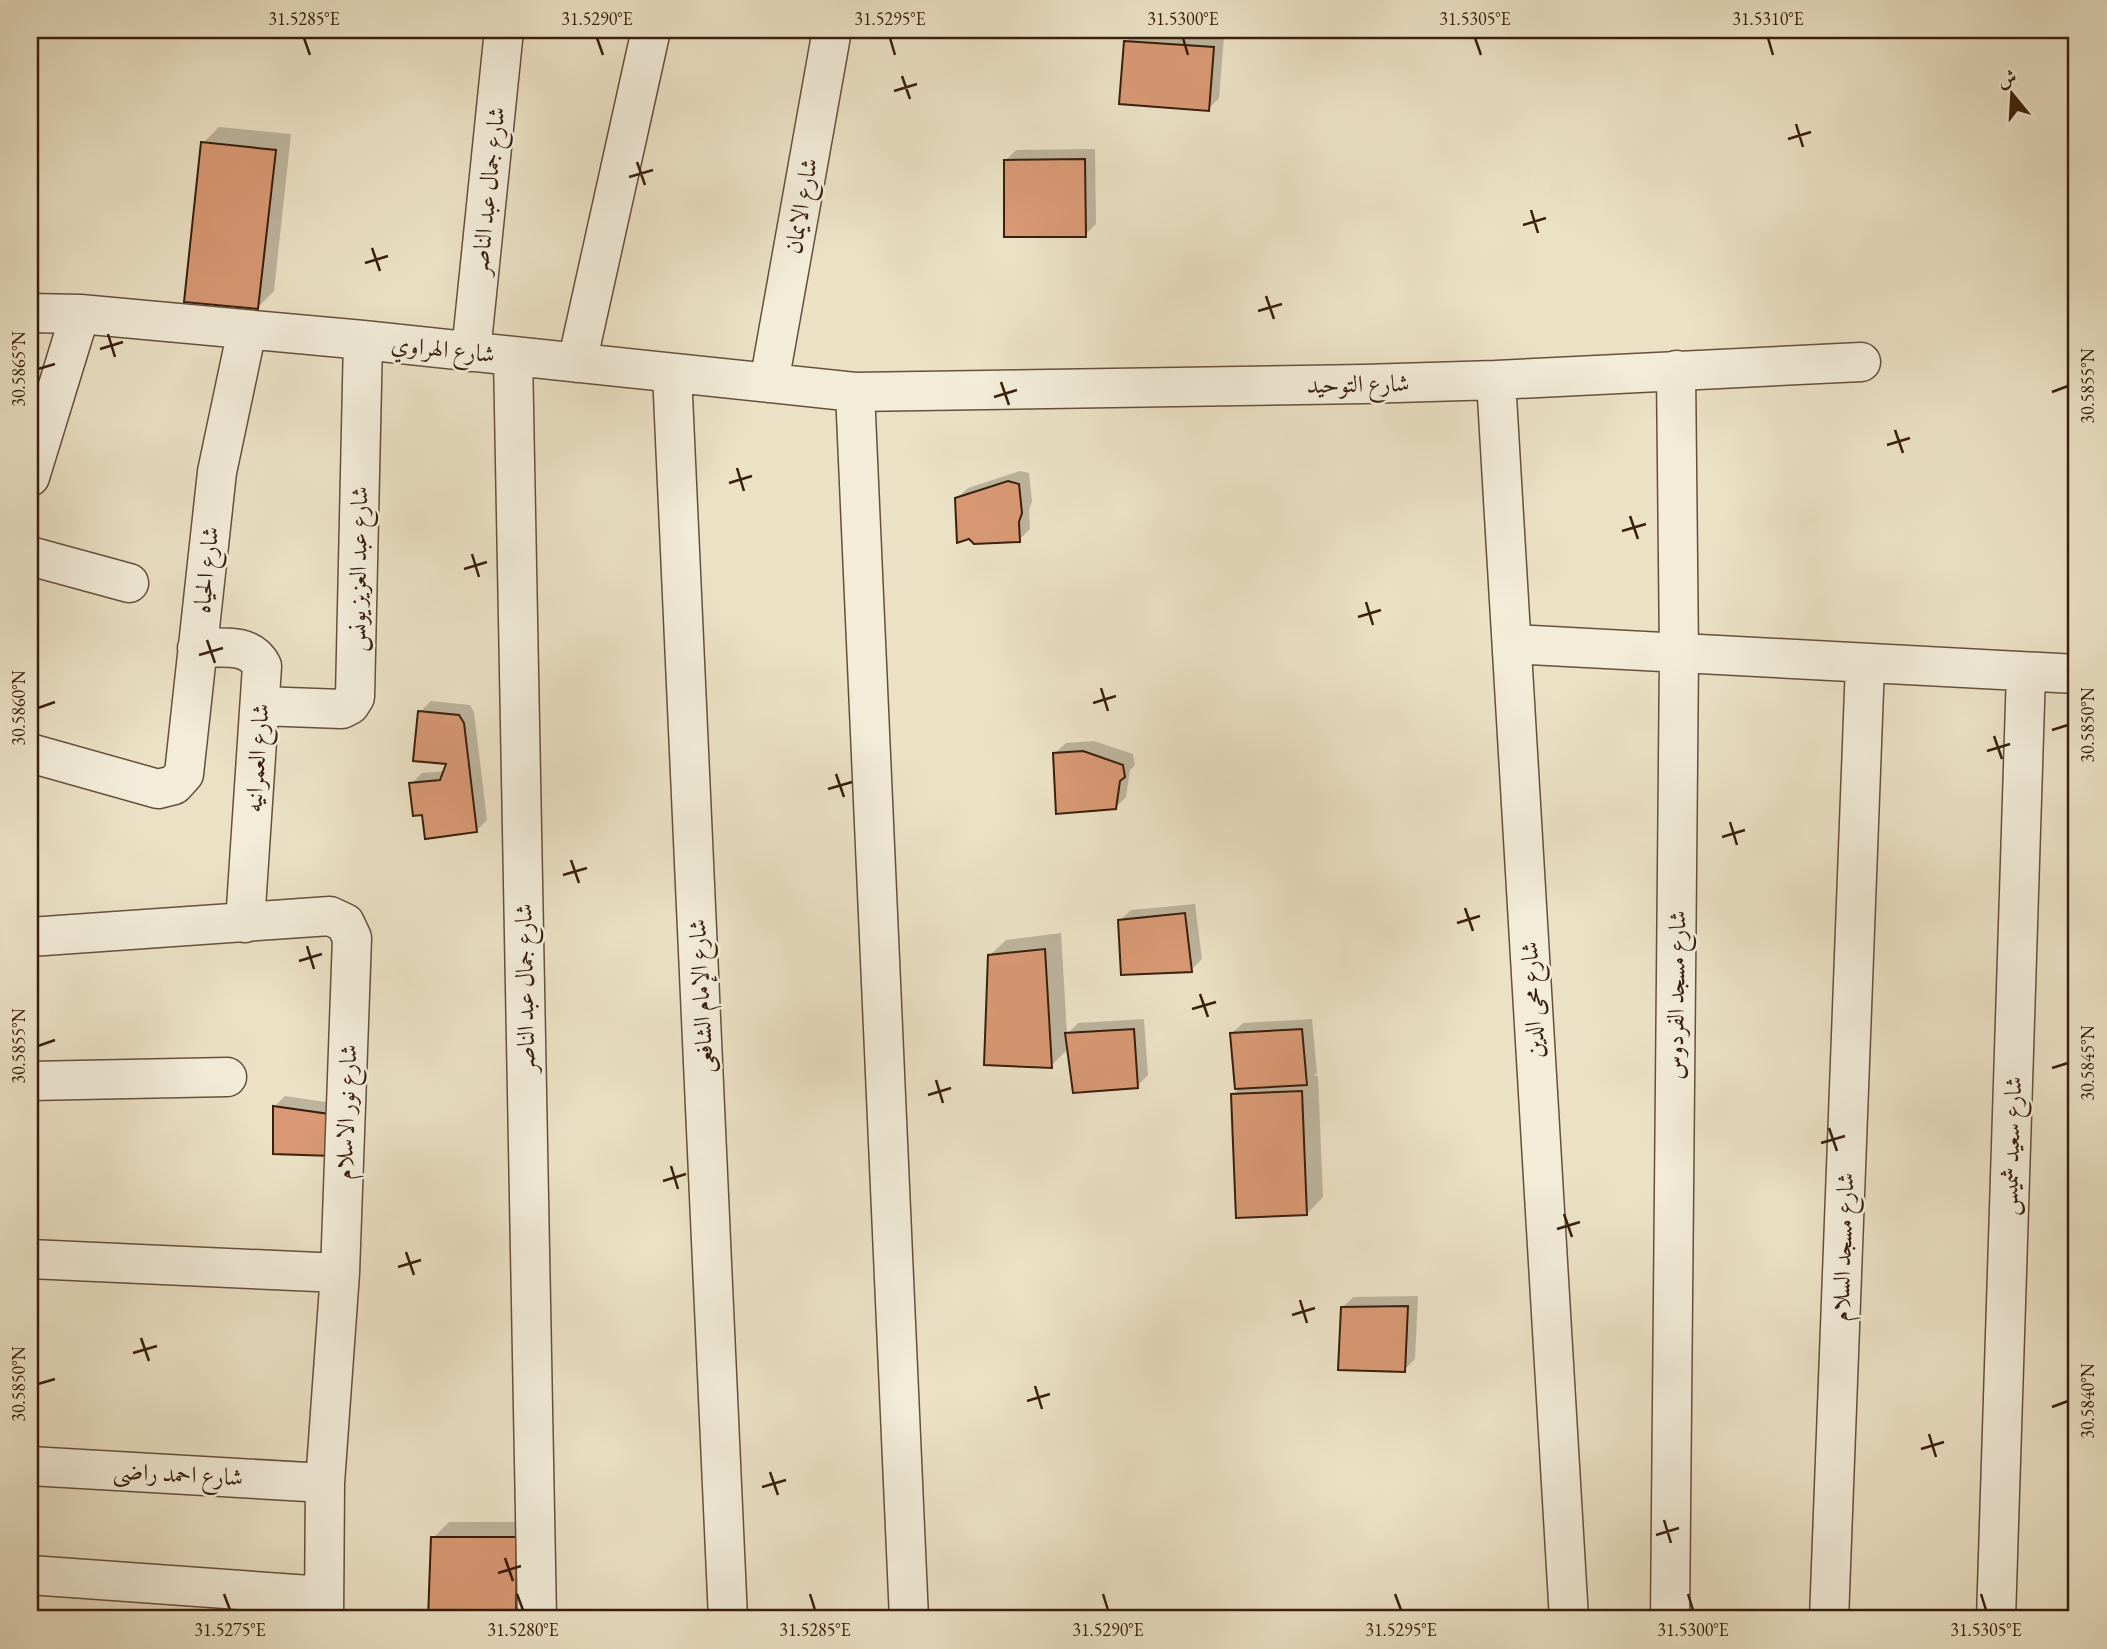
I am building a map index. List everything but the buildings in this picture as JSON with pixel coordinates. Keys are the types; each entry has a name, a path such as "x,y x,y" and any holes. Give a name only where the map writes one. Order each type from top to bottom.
{"street":[{"name":"شارع جمال عبد الناصر","path":"471,352 504,30"},
{"path":"577,363 651,30"},
{"name":"شارع الايمان","path":"769,383 832,30"},
{"name":"شارع الهراوي","path":"30,313 80,314 363,340 855,392"},
{"path":"30,477 80,314"},
{"name":"شارع الحياه","path":"30,753 151,788 174,785 184,774 217,472 247,330"},
{"name":"شارع عبد العزيز يونس","path":"260,706 342,709 350,705 355,697 363,340"},
{"name":"شارع جمال عبد الناصر","path":"513,356 537,1619"},
{"name":"شارع التوحيد","path":"855,392 1364,384 1861,362"},
{"name":"شارع مسجد الفردوس","path":"1670,1619 1679,655 1676,370"},
{"name":"شارع الإمام الشافعى","path":"673,373 728,1619"},
{"name":"شارع محى الدين","path":"1496,380 1569,1619"},
{"path":"855,392 909,1619"},
{"path":"30,556 130,583"},
{"path":"1512,644 1679,655 2077,674"},
{"name":"شارع العمرانيه","path":"197,648 245,649 252,653 262,666 245,923"},
{"name":"شارع مسجد السلام","path":"1829,1619 1865,664"},
{"name":"شارع سعيد شميس","path":"1996,1619 2026,672"},
{"name":"شارع نور الاسلام","path":"30,937 330,916 345,923 352,938 340,1273 326,1483 324,1608"},
{"path":"30,1081 227,1077"},
{"path":"30,1259 340,1273"},
{"name":"شارع احمد راضى","path":"30,1466 326,1483"},
{"path":"30,1575 324,1608"}]}
